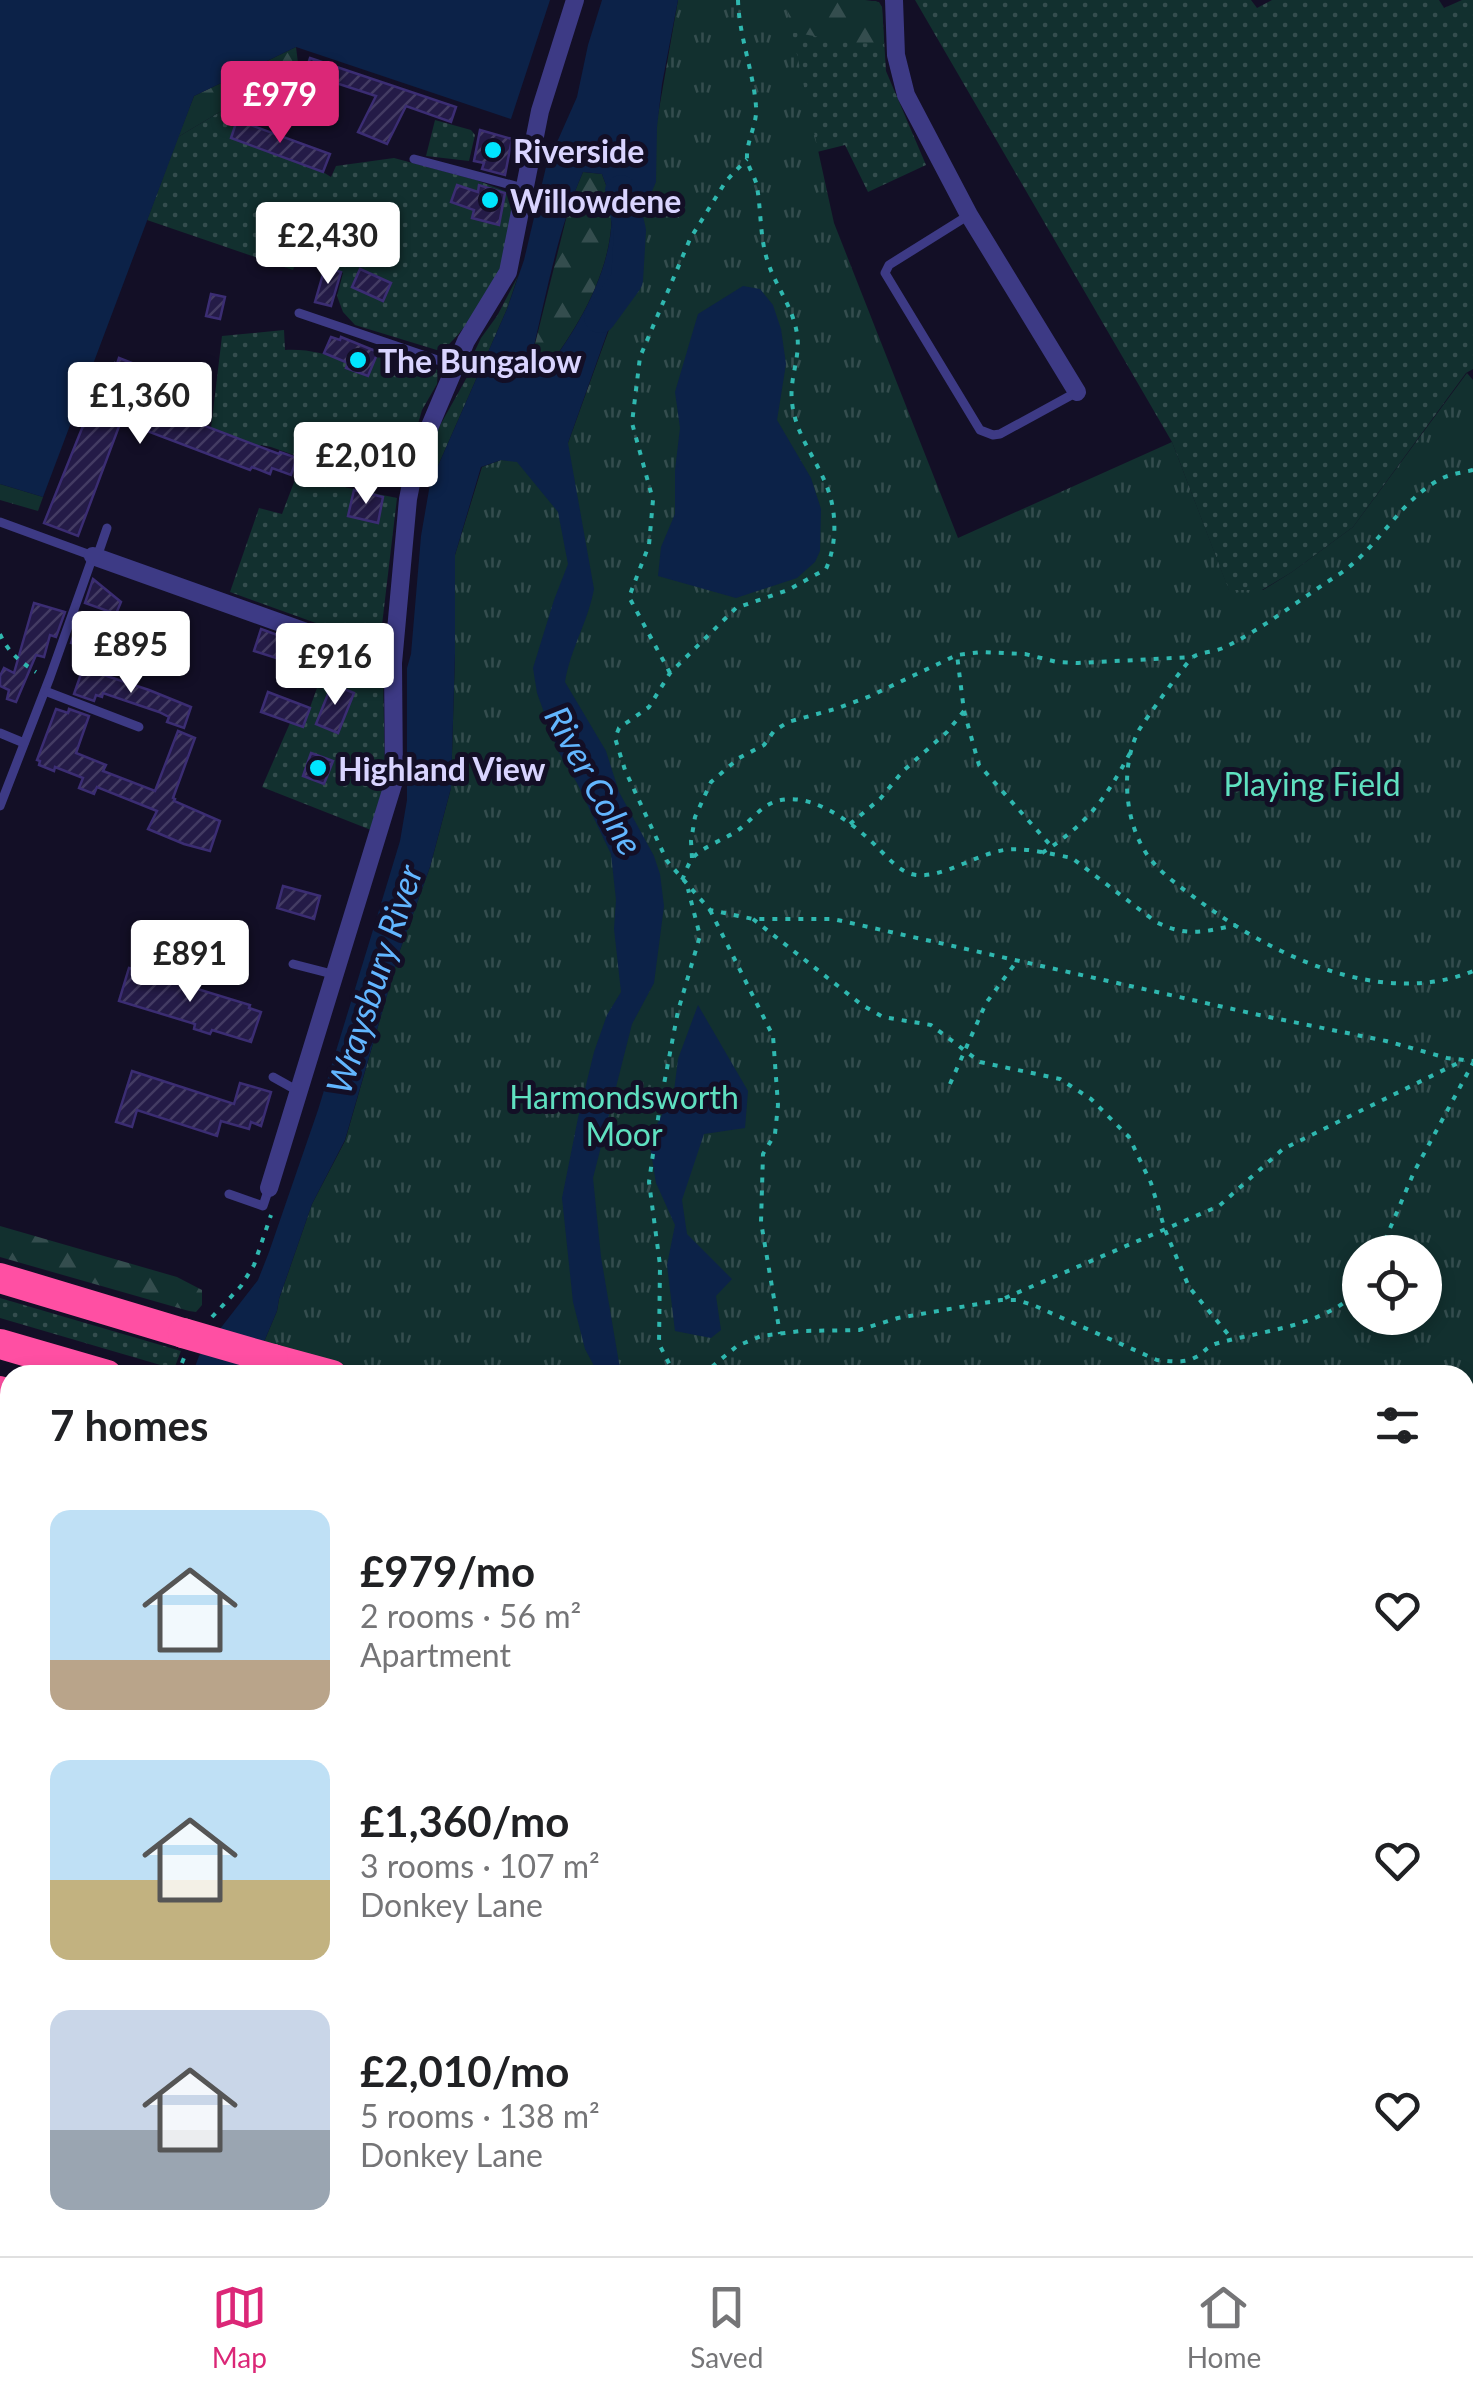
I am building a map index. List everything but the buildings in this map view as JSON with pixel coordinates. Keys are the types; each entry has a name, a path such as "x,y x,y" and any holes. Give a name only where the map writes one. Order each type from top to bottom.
{"highway":[{"path":"0,1278 295,1365"},
{"path":"0,1344 72,1365"}],"street":[{"path":"269,1188 394,781 393,664 408,498 416,459 466,341 508,272 540,112 574,0"},
{"path":"894,0 896,55 906,95 969,215 1077,392"},
{"path":"95,556 393,664"}],"lane":[{"path":"414,159 526,188"},
{"path":"969,215 889,266 886,273 980,430 1000,434 1077,392"},
{"path":"300,314 455,366"},
{"path":"0,522 95,556"},
{"path":"0,806 108,528"},
{"path":"45,690 139,728"},
{"path":"0,732 24,743"},
{"path":"293,964 336,975"},
{"path":"273,1077 300,1092"},
{"path":"229,1194 263,1206 269,1188"}],"path":[{"path":"670,673 629,597 649,545 653,500 632,423 640,357 690,238 726,181 747,159 757,110 738,0"},
{"path":"747,159 756,180 766,254 778,290 792,312 797,334 792,384 795,419 827,486 834,512 834,545 826,569 788,590 736,608 670,673 649,707 618,728 614,738 667,860 710,910 772,1036 778,1105 775,1134 762,1154 760,1222 780,1334"},
{"path":"670,1365 659,1344 660,1265 649,1182 678,1011 700,936 684,882 692,858 695,818 710,782 739,758 764,746 774,731 788,722 868,697 957,654 1026,654 1078,664 1193,657 1222,649 1347,569 1440,478 1473,470"},
{"path":"0,634 19,661 50,677"},
{"path":"957,654 964,711 979,765 1052,847"},
{"path":"1042,853 1088,818 1114,782 1139,731 1193,657"},
{"path":"300,678 326,660"},
{"path":"850,824 880,799 964,711"},
{"path":"1132,750 1130,814 1143,848 1165,874 1206,906 1300,961 1321,968 1377,981 1428,982 1473,971"},
{"path":"692,858 738,830 766,806 786,798 814,804 850,824 909,874 921,876 1009,849 1042,853 1072,858 1170,929 1183,933 1236,925"},
{"path":"710,910 752,919 833,919 1473,1062 1414,1172 1387,1235"},
{"path":"752,919 882,1017 931,1025 980,1062 1060,1079 1090,1099 1129,1138 1151,1183 1164,1230 1189,1287 1233,1340"},
{"path":"950,1084 986,1003 1017,961"},
{"path":"1000,1300 1219,1206 1283,1149 1464,1060"},
{"path":"181,1365 194,1334 241,1286 254,1265 276,1200 269,1188"},
{"path":"714,1365 737,1346 761,1336 859,1330 898,1318 1000,1300 1034,1305 1157,1360 1180,1362 1196,1357 1209,1346 1298,1323 1342,1303"}],"green space":[{"name":"Harmondsworth Moor","path":"678,0 785,0 834,223 958,538 1172,442 1229,590 1263,590 1353,527 1467,373 1473,380 1473,1365 254,1365 277,1311 312,1204 345,1141 451,788 455,555 482,467 501,460 517,461 568,443 627,280 630,231 640,219"},
{"path":"784,0 879,2 886,71 926,165 868,192 845,145 817,152"},
{"path":"784,0 876,1 882,7 884,44 791,32"},
{"path":"915,0 1251,0 1257,8 1272,0 1439,0 1444,8 1473,0 1473,369 1466,373 1353,527 1262,590 1229,591 1172,442"},
{"path":"296,47 298,63 178,137 194,96"},
{"path":"298,63 299,68 282,74 271,90 254,127 237,121 231,138 331,177 336,166 394,158 515,195 498,275 465,326 440,351 355,325 343,312 337,296 343,273 298,257 293,270 147,220 178,137"},
{"path":"435,120 471,130 475,135 469,161 426,156"},
{"path":"583,172 602,174 609,192 608,250 581,318 541,376 533,377 529,368 570,203"},
{"path":"518,276 430,484 426,468 438,429 467,377 481,338"},
{"path":"284,330 285,350 310,351 348,362 346,368 367,376 380,350 438,370 437,384 422,410 400,487 357,477 271,447 260,447 211,428 222,336"},
{"path":"296,477 397,498 380,642 363,640 230,592 259,508 282,514"},
{"path":"0,484 43,497 38,511 0,500"},
{"path":"357,662 383,670 385,779 371,830 262,787 290,723 303,727 317,688 322,689 330,669 342,666 353,671"},
{"path":"0,1226 177,1277 202,1290 202,1305 196,1312 189,1311 0,1257"},
{"path":"0,1298 181,1351 176,1365 160,1365 0,1318"}],"water":[{"path":"0,0 550,0 511,119 296,47 194,96 43,497 0,484"},
{"name":"Wraysbury River","path":"602,0 678,0 662,84 656,182 640,219 630,231 626,280 568,443 594,589 565,682 606,751 619,792 654,856 664,906 654,983 632,1024 593,1178 601,1257 620,1365 594,1365 585,1349 573,1302 562,1198 594,1052 607,1015 621,992 611,854 558,751 537,693 533,668 568,564 558,512 517,462 501,460 481,467 455,555 451,788 345,1140 312,1204 277,1311 254,1365 196,1365 258,1280 269,1252 318,1110 400,841 407,800 407,668 430,484 507,309 524,260 546,167 577,97","holes":["583,172 602,174 610,200 608,250 592,296 542,376 533,377 529,367 552,268"]},
{"path":"743,286 760,289 773,305 786,364 777,420 811,478 821,509 820,551 815,562 797,578 736,598 658,576 661,547 675,514 680,428 675,392 698,314"},
{"path":"698,1005 748,1091 745,1128 704,1134 682,1200 687,1234 732,1279 716,1296 721,1330 711,1338 675,1331 667,1265 675,1225 656,1183 649,1140 674,1091 678,1059"}],"waterway":[{"name":"River Colne","path":"600,317 627,280 630,231 621,191"}],"place":[{"name":"Riverside","path":"493,150"},
{"name":"Willowdene","path":"490,200"},
{"name":"The Bungalow","path":"358,360"},
{"name":"Highland View","path":"318,768"}],"park label":[{"name":"Playing Field","path":"1312,783"}]}
